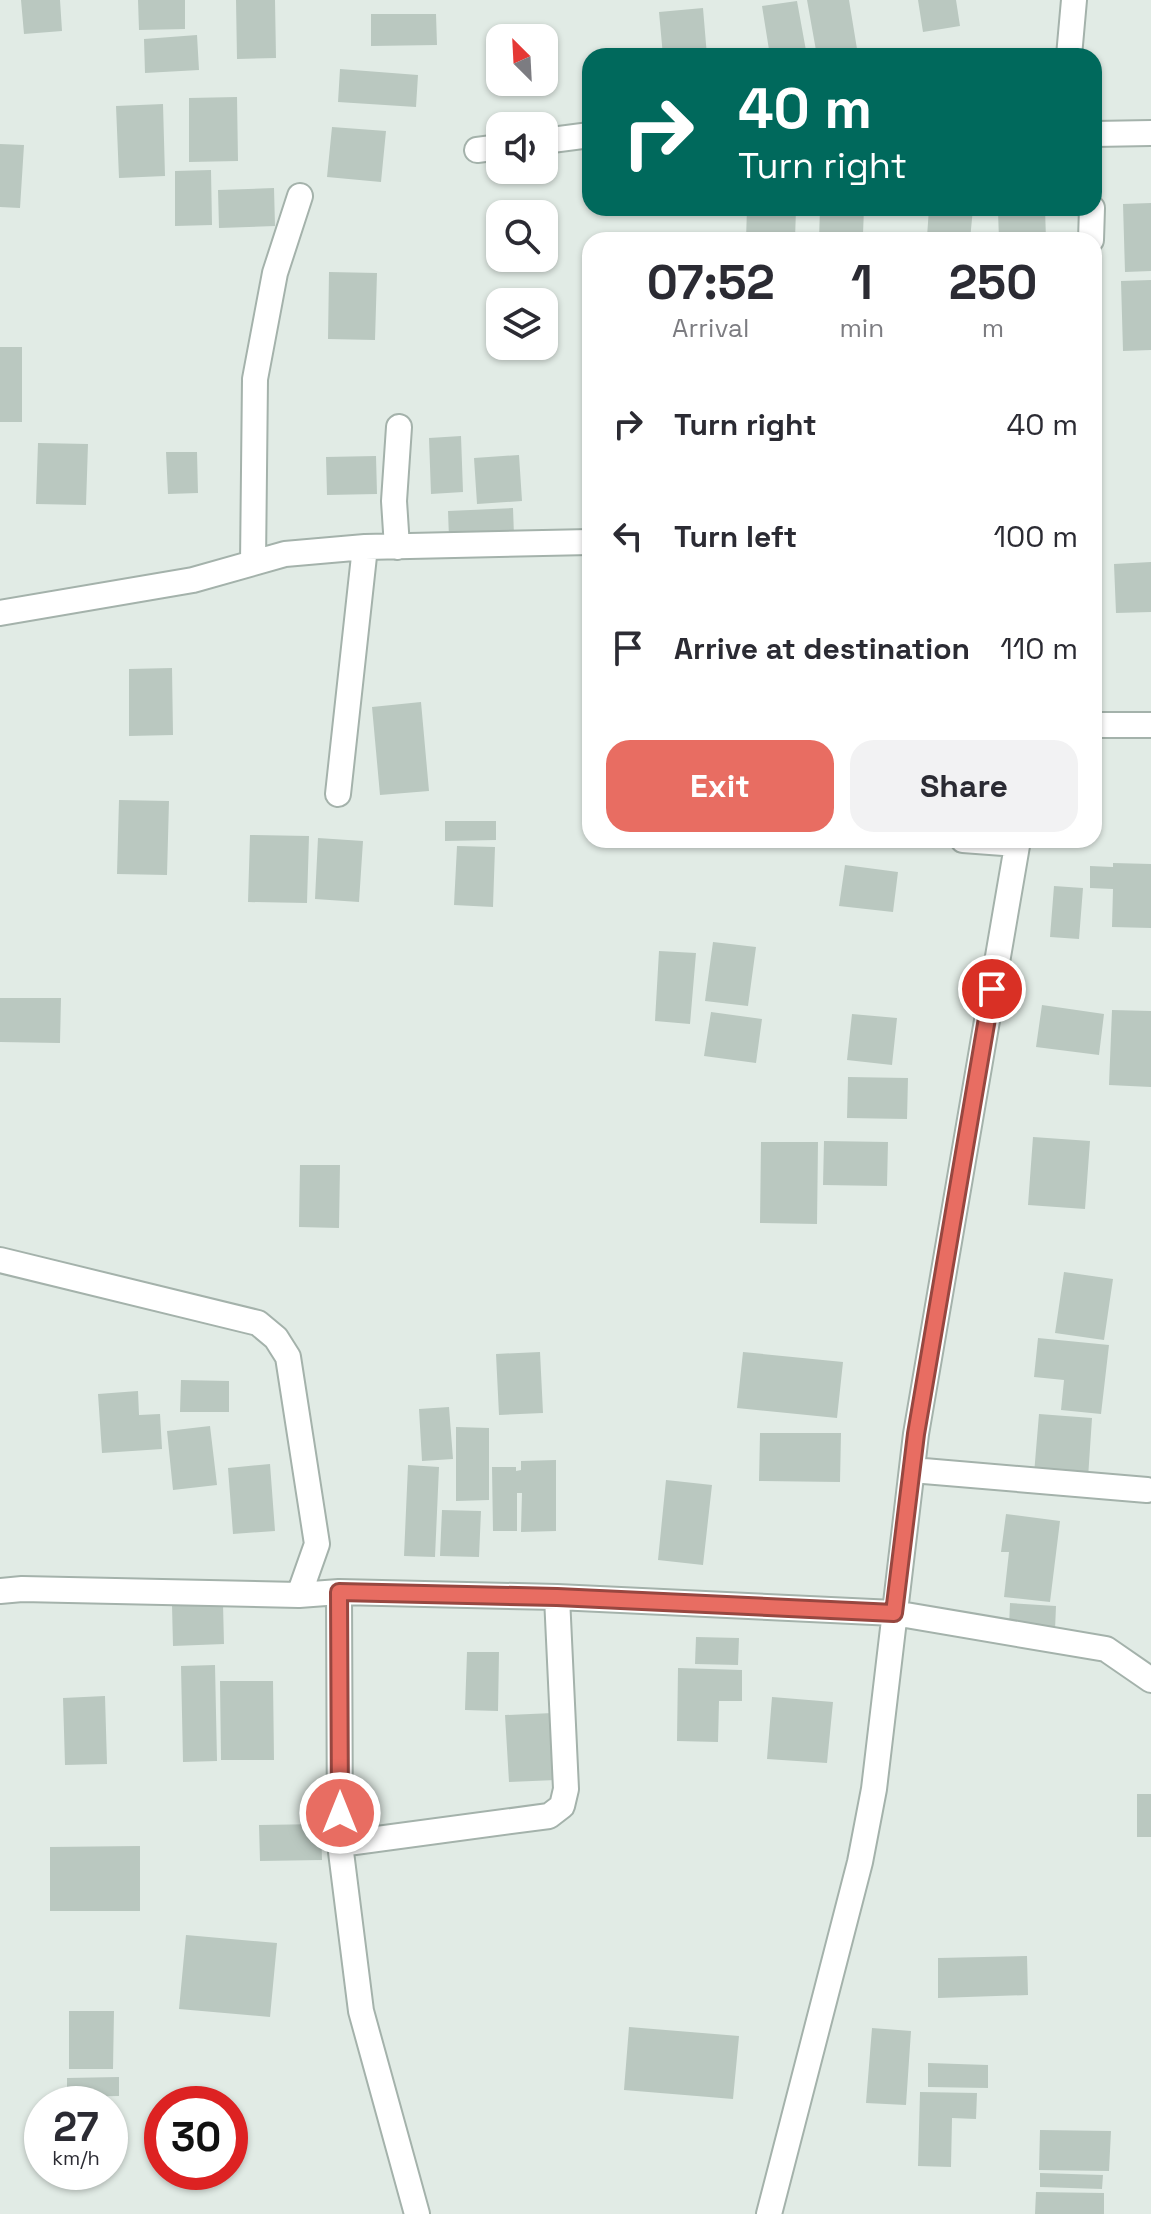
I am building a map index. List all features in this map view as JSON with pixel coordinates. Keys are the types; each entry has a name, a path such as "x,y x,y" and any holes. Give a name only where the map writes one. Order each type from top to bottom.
{"street":[{"path":"1070,48 1074,0"},
{"path":"1102,134 1151,133"},
{"path":"558,139 582,136"},
{"path":"253,563 255,379 275,273 300,196"},
{"path":"397,547 394,501 399,427"},
{"path":"0,613 193,580 285,554 365,547 582,542"},
{"path":"338,794 365,547"},
{"path":"1102,725 1151,725"},
{"path":"773,2213 860,1862 874,1789 912,1470 1017,848"},
{"path":"0,1260 258,1323 276,1338 288,1357 317,1544 299,1595"},
{"path":"912,1470 1147,1490"},
{"path":"0,1591 142,1590 299,1595 339,1592 557,1597 894,1613 1106,1649 1151,1680"},
{"path":"339,1592 340,1844 361,2011 417,2214"},
{"path":"340,1844 549,1816 562,1806 566,1789 557,1597"}],"building":[{"path":"21,0 60,0 62,31 24,34"},
{"path":"138,0 185,0 185,29 139,30"},
{"path":"236,0 275,0 276,58 237,59"},
{"path":"807,0 849,0 857,48 816,48"},
{"path":"918,0 956,0 960,26 923,32"},
{"path":"797,1 806,48 769,48 762,6"},
{"path":"703,8 706,48 662,48 659,12"},
{"path":"371,14 436,14 437,45 371,46"},
{"path":"197,35 199,70 145,73 144,39"},
{"path":"340,69 418,75 416,107 338,102"},
{"path":"237,97 238,161 189,162 189,98"},
{"path":"163,104 165,176 119,178 116,106"},
{"path":"332,127 386,131 381,182 327,177"},
{"path":"0,144 24,145 20,208 0,207"},
{"path":"211,170 212,225 175,226 175,171"},
{"path":"274,188 275,226 219,228 218,190"},
{"path":"1151,203 1151,271 1125,272 1123,204"},
{"path":"747,216 796,216 795,232 746,232"},
{"path":"820,216 864,216 863,232 819,232"},
{"path":"928,216 972,216 971,232 927,232"},
{"path":"998,216 1045,216 1046,232 999,232"},
{"path":"329,272 377,273 375,340 328,339"},
{"path":"1151,280 1151,350 1123,351 1121,281"},
{"path":"0,347 22,347 22,422 0,422"},
{"path":"461,436 463,492 431,494 429,438"},
{"path":"38,443 88,444 86,505 36,504"},
{"path":"166,452 197,452 198,493 168,494"},
{"path":"519,455 522,501 477,504 474,458"},
{"path":"376,456 377,494 327,495 326,457"},
{"path":"513,508 514,536 449,538 448,511"},
{"path":"1151,562 1151,612 1116,613 1114,564"},
{"path":"172,668 173,735 129,736 129,669"},
{"path":"421,702 429,791 380,795 372,707"},
{"path":"119,800 169,801 167,875 117,874"},
{"path":"445,821 496,821 496,840 445,841"},
{"path":"250,835 309,836 307,903 248,902"},
{"path":"318,838 363,841 359,902 315,899"},
{"path":"457,846 495,847 493,907 454,905"},
{"path":"1113,863 1151,864 1151,928 1112,927 1113,889 1090,888 1090,866 1113,867"},
{"path":"845,865 898,872 893,912 839,906"},
{"path":"1054,886 1083,888 1079,939 1050,937"},
{"path":"713,942 756,947 748,1006 705,1001"},
{"path":"659,951 696,953 690,1024 655,1021"},
{"path":"0,998 61,998 60,1043 0,1042"},
{"path":"1042,1005 1104,1014 1099,1055 1036,1047"},
{"path":"1112,1010 1151,1011 1151,1087 1109,1085"},
{"path":"711,1012 762,1019 756,1063 704,1056"},
{"path":"852,1014 897,1018 892,1065 847,1060"},
{"path":"848,1077 908,1078 907,1119 847,1118"},
{"path":"1033,1137 1090,1141 1085,1209 1028,1205"},
{"path":"824,1141 888,1142 887,1186 823,1185"},
{"path":"761,1142 818,1142 817,1224 760,1223"},
{"path":"300,1165 340,1165 339,1228 299,1227"},
{"path":"1064,1272 1113,1279 1104,1340 1055,1333"},
{"path":"1038,1338 1109,1345 1101,1414 1061,1410 1064,1380 1034,1377"},
{"path":"540,1352 543,1413 499,1415 496,1354"},
{"path":"743,1352 843,1362 837,1418 737,1408"},
{"path":"181,1380 229,1381 229,1412 180,1412"},
{"path":"138,1391 139,1415 160,1414 162,1449 102,1453 98,1394"},
{"path":"449,1407 453,1459 422,1461 419,1409"},
{"path":"1039,1414 1092,1418 1088,1478 1034,1474"},
{"path":"210,1426 217,1485 173,1490 167,1431"},
{"path":"456,1427 489,1428 489,1500 456,1501"},
{"path":"760,1433 841,1433 840,1482 759,1481"},
{"path":"556,1460 556,1531 521,1532 522,1493 517,1493 517,1531 493,1531 492,1467 516,1467 516,1471 521,1470 521,1461"},
{"path":"270,1464 275,1531 233,1534 228,1468"},
{"path":"408,1465 439,1467 435,1557 404,1556"},
{"path":"666,1480 712,1485 703,1565 658,1560"},
{"path":"442,1510 481,1511 479,1557 440,1556"},
{"path":"1006,1514 1060,1521 1050,1602 1004,1597 1009,1552 1001,1552"},
{"path":"1010,1603 1056,1606 1055,1630 1009,1627"},
{"path":"223,1604 224,1644 173,1646 172,1605"},
{"path":"696,1637 739,1638 738,1665 695,1664"},
{"path":"467,1652 499,1652 498,1711 465,1710"},
{"path":"215,1665 217,1761 183,1762 181,1666"},
{"path":"678,1668 742,1670 742,1701 719,1701 718,1742 677,1741"},
{"path":"220,1681 273,1681 274,1760 221,1760"},
{"path":"105,1696 107,1764 65,1765 63,1698"},
{"path":"772,1697 833,1702 827,1763 767,1759"},
{"path":"553,1713 556,1780 509,1782 505,1715"},
{"path":"1137,1794 1151,1794 1151,1837 1137,1837"},
{"path":"321,1824 322,1860 260,1861 259,1825"},
{"path":"140,1846 140,1911 50,1911 50,1847"},
{"path":"186,1935 277,1943 270,2017 179,2009"},
{"path":"1027,1956 1028,1995 938,1998 938,1958"},
{"path":"69,2011 114,2011 113,2069 69,2069"},
{"path":"629,2027 739,2036 733,2099 624,2090"},
{"path":"872,2028 911,2031 906,2105 866,2103"},
{"path":"928,2063 988,2065 988,2088 928,2087"},
{"path":"119,2077 119,2086 67,2086 67,2078"},
{"path":"920,2092 977,2093 976,2119 952,2118 951,2167 918,2166"},
{"path":"1040,2130 1111,2131 1109,2171 1039,2170"},
{"path":"1040,2173 1103,2175 1102,2189 1040,2187"},
{"path":"1036,2192 1104,2193 1104,2214 1035,2214"}],"route":[{"path":"340,1813 339,1592 557,1597 894,1613 916,1434 992,989"}]}
